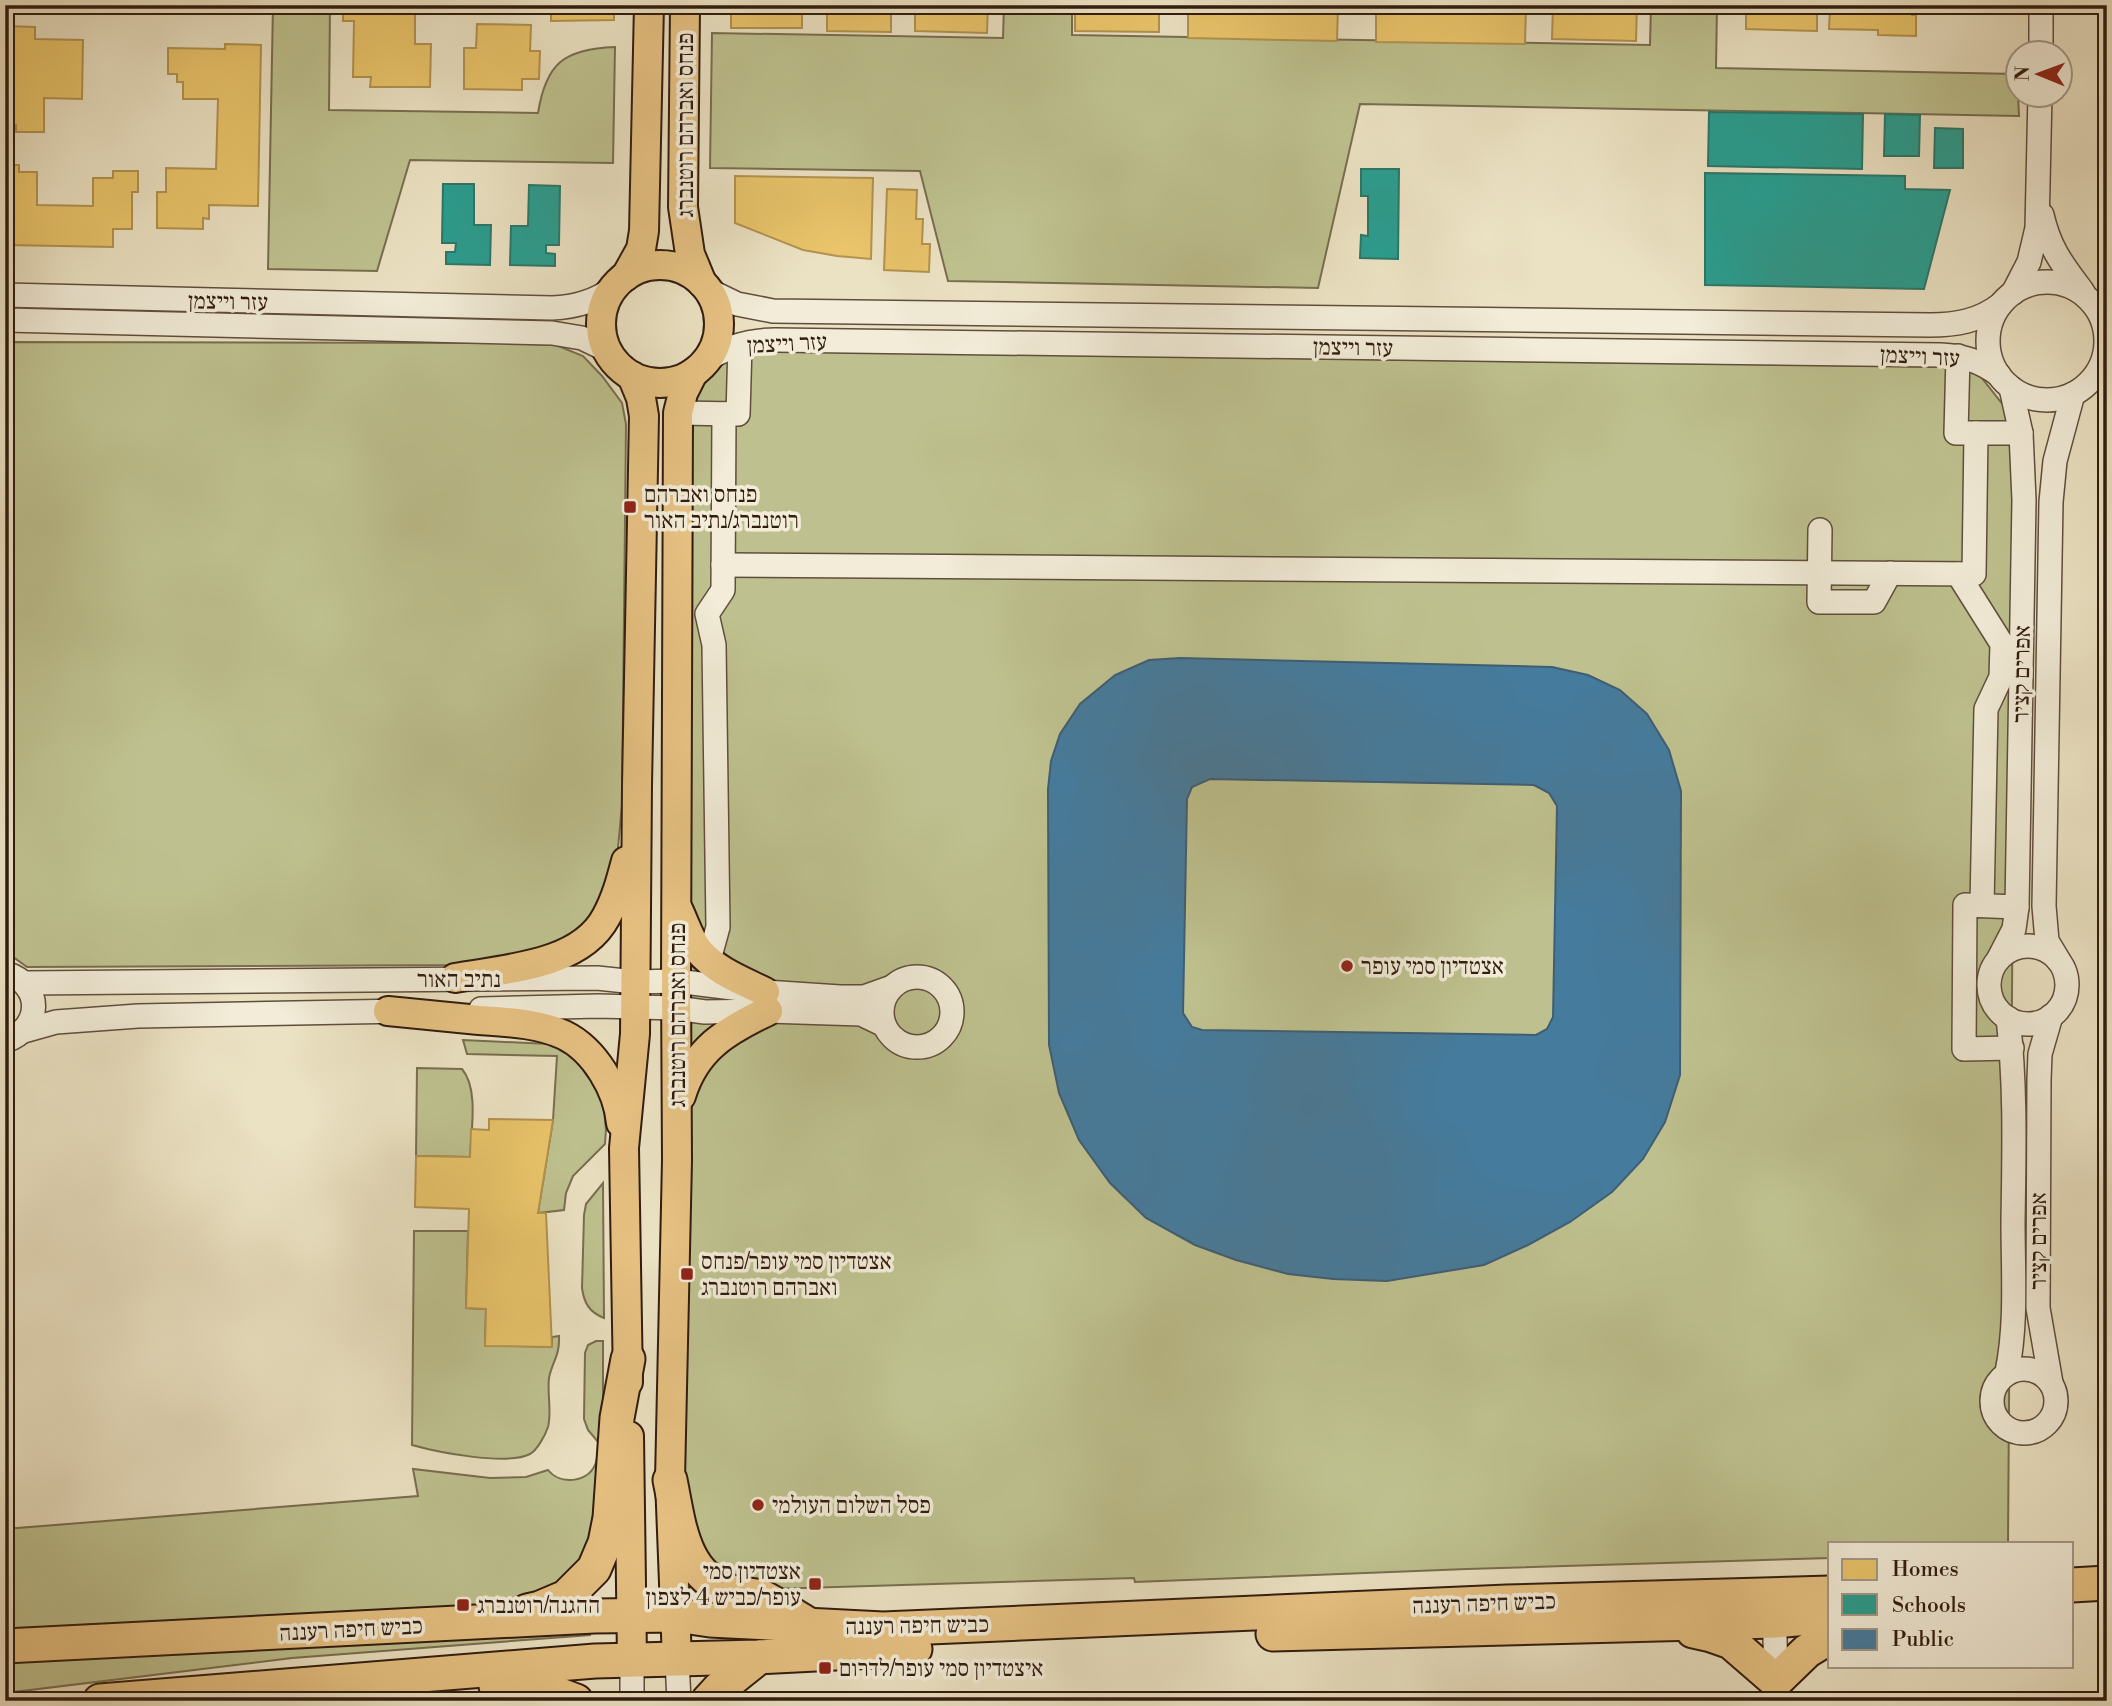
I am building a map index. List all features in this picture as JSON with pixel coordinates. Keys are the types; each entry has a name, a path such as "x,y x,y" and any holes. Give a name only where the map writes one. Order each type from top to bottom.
{"highway":[{"path":"452,1624 541,1608 566,1597 594,1569 606,1543 617,1418 628,1359"},
{"path":"670,1480 683,1542 690,1558 704,1577 731,1592 762,1597 811,1626"},
{"path":"2074,1585 2107,1583"},
{"name":"כביש חיפה רעננה","path":"100,1701 632,1660 759,1657 1117,1639 1596,1626 1774,1608 1828,1594"},
{"name":"כביש חיפה רעננה","path":"5,1646 632,1615 676,1615 710,1620 883,1629 1479,1603 1774,1608 1828,1616"},
{"path":"2074,1605 2107,1604"},
{"path":"1596,1626 1684,1630 1711,1634 1731,1642 1776,1691 1807,1651 1828,1638"},
{"path":"708,1701 759,1657"},
{"path":"193,1693 362,1695 504,1685 544,1689 576,1701"}],"main road":[{"name":"פנחס ואברהם רוטנברג","path":"620,282 639,254 645,231 649,5"},
{"name":"פנחס ואברהם רוטנברג","path":"685,5 683,207 690,254 705,287"},
{"path":"651,266 670,266 687,272 705,287 716,307 718,326 715,344 700,366 677,381 659,383 640,380 617,365 607,351 601,333 602,314 608,296 620,282 634,271 651,266"},
{"name":"פנחס ואברהם רוטנברג","path":"677,1660 670,1480 678,1109 678,413 683,393 700,366"},
{"name":"פנחס ואברהם רוטנברג","path":"632,376 641,398 644,416 636,785 635,1034 624,1148 632,1660"},
{"path":"455,978 542,962 566,953 586,941 605,920 618,892 626,859 636,785"},
{"path":"677,906 699,951 767,1001 713,1044 694,1065 687,1078 678,1109"},
{"path":"388,1012 526,1024 566,1036 596,1062 610,1086 620,1113 624,1148"}],"street":[{"path":"2040,38 2041,5"},
{"path":"2039,199 2047,233 2055,252 2065,270 2089,300 2105,332 2105,352 2094,377 2073,394 2056,400 2027,397 2005,381 1991,359 1988,340 1992,322 2023,276 2032,254 2039,199 2040,108"},
{"name":"עזר וייצמן","path":"5,295 552,308 583,304 601,297 620,282"},
{"path":"2007,299 2029,285 2048,282 2066,286 2089,300"},
{"name":"עזר וייצמן","path":"705,287 737,304 773,311 1930,325 1983,316 2007,299"},
{"name":"עזר וייצמן","path":"5,320 552,333 582,338 607,351"},
{"name":"עזר וייצמן","path":"700,366 740,345 775,340 1958,356 1984,364 2005,381"},
{"path":"678,413 738,414 740,345"},
{"path":"1958,356 1956,433 2021,433"},
{"name":"אפרים קציר","path":"1999,958 2014,929 2017,907 2024,499 2021,433 2005,381"},
{"name":"אפרים קציר","path":"2059,961 2047,941 2044,906 2051,516 2055,461 2073,394"},
{"path":"709,960 718,927 714,645 708,614 723,590 724,414"},
{"path":"1820,530 1819,602 1874,602 1890,573 1974,574 1976,433"},
{"path":"723,565 1819,573"},
{"path":"1958,574 2003,644 2001,677 1986,709 1982,905"},
{"path":"2012,1048 1964,1049 1965,905 2017,907"},
{"path":"2036,946 2049,951 2059,961 2067,986 2060,1006 2051,1016 2039,1022 2021,1023 1998,1010 1990,990 1992,969 1999,958 2010,950 2036,946"},
{"path":"914,976 933,980 943,987 950,997 953,1016 949,1028 942,1038 930,1045 918,1048 906,1046 895,1040 884,1025 884,1001 892,987 901,980 914,976"},
{"path":"15,978 30,991 33,1012 30,1022 15,1036"},
{"name":"נתיב האור","path":"15,978 66,984 597,978 635,995"},
{"name":"נתיב האור","path":"15,1036 56,1023 138,1016 598,1006 635,995 676,995 705,1012 767,1001 864,997 892,987"},
{"name":"נתיב האור","path":"767,1001 861,1014 884,1025"},
{"name":"אפרים קציר","path":"2051,1016 2040,1054 2038,1308 2051,1383"},
{"name":"אפרים קציר","path":"2007,1373 2013,1345 2014,1079 2008,1018"},
{"path":"2017,1368 2026,1368 2045,1376 2051,1383 2056,1392 2055,1412 2042,1428 2023,1434 2004,1426 1997,1419 1991,1399 1999,1380 2007,1373 2017,1368"},
{"path":"1774,1608 1776,1691"},
{"path":"632,1660 632,1701"},
{"path":"677,1660 678,1701"}],"green space":[{"path":"273,5 330,5 329,110 538,113 546,82 560,62 583,51 615,47 613,163 410,160 377,271 268,269"},
{"path":"1004,5 1072,5 1072,35 1650,45 1651,5 1717,5 1716,68 2004,74 2004,108 2019,108 2019,116 1360,104 1318,288 948,281 920,171 710,168 712,33 1003,38"},
{"path":"5,342 504,343 556,345 583,356 622,403 626,424 622,805 617,858 605,898 583,927 555,947 457,965 27,967 5,954"},
{"name":"אצטדיון סמי עופר","path":"758,351 1963,367 1981,377 2011,415 2016,448 2008,1542 1828,1542 1828,1558 1135,1582 1134,1578 738,1590 720,1584 674,1485 691,400 701,377 723,357"},
{"path":"463,1040 549,1044 564,1048 588,1064 602,1094 605,1144 573,1176 566,1193 564,1210 538,1213 553,1120 557,1056 467,1054"},
{"path":"417,1068 462,1069 467,1077 473,1111 470,1157 416,1156"},
{"path":"603,1183 604,1318 588,1306 582,1288 586,1204"},
{"path":"414,1231 468,1231 466,1308 486,1309 485,1345 552,1347 552,1337 559,1336 557,1354 549,1378 548,1427 530,1454 505,1459 489,1458 412,1445"},
{"path":"603,1341 603,1442 596,1545 573,1582 485,1605 5,1629 5,1529 418,1496 413,1469 490,1478 526,1477 548,1470 566,1480 580,1478 595,1465 599,1443 588,1430 584,1419 585,1353 588,1345"},
{"path":"589,1627 590,1635 292,1658 5,1693 5,1663"}],"building: Homes":[{"path":"343,5 415,5 415,44 431,44 430,87 370,87 371,77 353,77 354,21 343,21"},
{"path":"551,5 614,5 614,20 551,21"},
{"path":"731,5 802,5 802,28 731,28"},
{"path":"827,5 891,5 891,32 827,31"},
{"path":"915,5 988,5 987,33 915,31"},
{"path":"1075,5 1159,5 1159,32 1075,31"},
{"path":"1188,5 1338,5 1337,41 1188,38"},
{"path":"1376,5 1526,5 1525,44 1376,42"},
{"path":"1553,5 1637,5 1636,41 1552,39"},
{"path":"1746,5 1817,5 1817,31 1746,29"},
{"path":"1827,5 1915,5 1912,15 1916,15 1916,36 1878,35 1878,30 1829,29 1830,9 1827,9"},
{"path":"477,24 531,25 530,51 540,51 539,79 522,79 522,90 464,89 464,48 476,48"},
{"path":"5,26 35,27 35,39 83,40 82,99 44,98 44,132 16,132 16,125 5,125 5,91 11,91 11,77 5,77"},
{"path":"225,44 261,45 258,206 209,205 209,219 203,218 203,229 157,228 157,192 166,192 166,168 216,169 218,99 183,99 183,82 177,82 177,74 168,74 168,48 225,49"},
{"path":"5,165 19,165 19,172 37,172 37,205 93,206 93,178 113,178 113,171 138,171 138,192 132,192 132,229 113,229 113,247 7,245"},
{"path":"735,176 873,178 871,259 803,250 735,223"},
{"path":"887,189 917,190 916,219 923,219 922,244 930,244 929,272 884,270"},
{"path":"489,1119 553,1120 538,1213 546,1213 552,1347 485,1346 486,1309 466,1308 469,1209 415,1207 416,1156 470,1157 471,1129 489,1130"}],"building: Schools":[{"path":"1709,112 1863,114 1862,169 1708,166"},
{"path":"1885,114 1920,115 1919,156 1884,156"},
{"path":"1935,128 1963,129 1963,168 1934,168"},
{"path":"1361,169 1399,169 1398,259 1360,258 1361,235 1368,236 1368,196 1361,196"},
{"path":"1705,173 1905,176 1905,189 1950,190 1924,289 1705,285"},
{"path":"443,184 474,184 474,225 491,225 490,265 446,264 446,252 455,252 456,243 442,243"},
{"path":"529,185 560,186 559,245 546,245 546,253 555,254 555,266 510,265 511,226 528,226"}],"building: Public":[{"path":"1180,658 1552,667 1588,675 1620,690 1647,714 1669,750 1681,791 1680,1075 1665,1122 1643,1159 1612,1192 1570,1222 1484,1265 1387,1281 1288,1274 1236,1260 1195,1245 1146,1218 1110,1183 1079,1140 1059,1093 1049,1045 1048,789 1051,761 1060,734 1080,704 1115,675 1149,660","holes":["1210,779 1534,785 1549,793 1557,806 1553,1017 1547,1029 1536,1035 1202,1030 1192,1027 1183,1013 1187,799 1192,787"]}],"place":[{"name":"פנחס ואברהם רוטנברג/נתיב האור","path":"630,507"},
{"name":"אצטדיון סמי עופר","path":"1347,966"},
{"name":"אצטדיון סמי עופר/פנחס ואברהם רוטנברג","path":"687,1274"},
{"name":"פסל השלום העולמי","path":"758,1505"},
{"name":"אצטדיון סמי עופר/כביש 4 לצפון","path":"815,1584"},
{"name":"ההגנה/רוטנברג","path":"463,1605"},
{"name":"איצטדיון סמי עופר/לדרום","path":"825,1668"}]}
